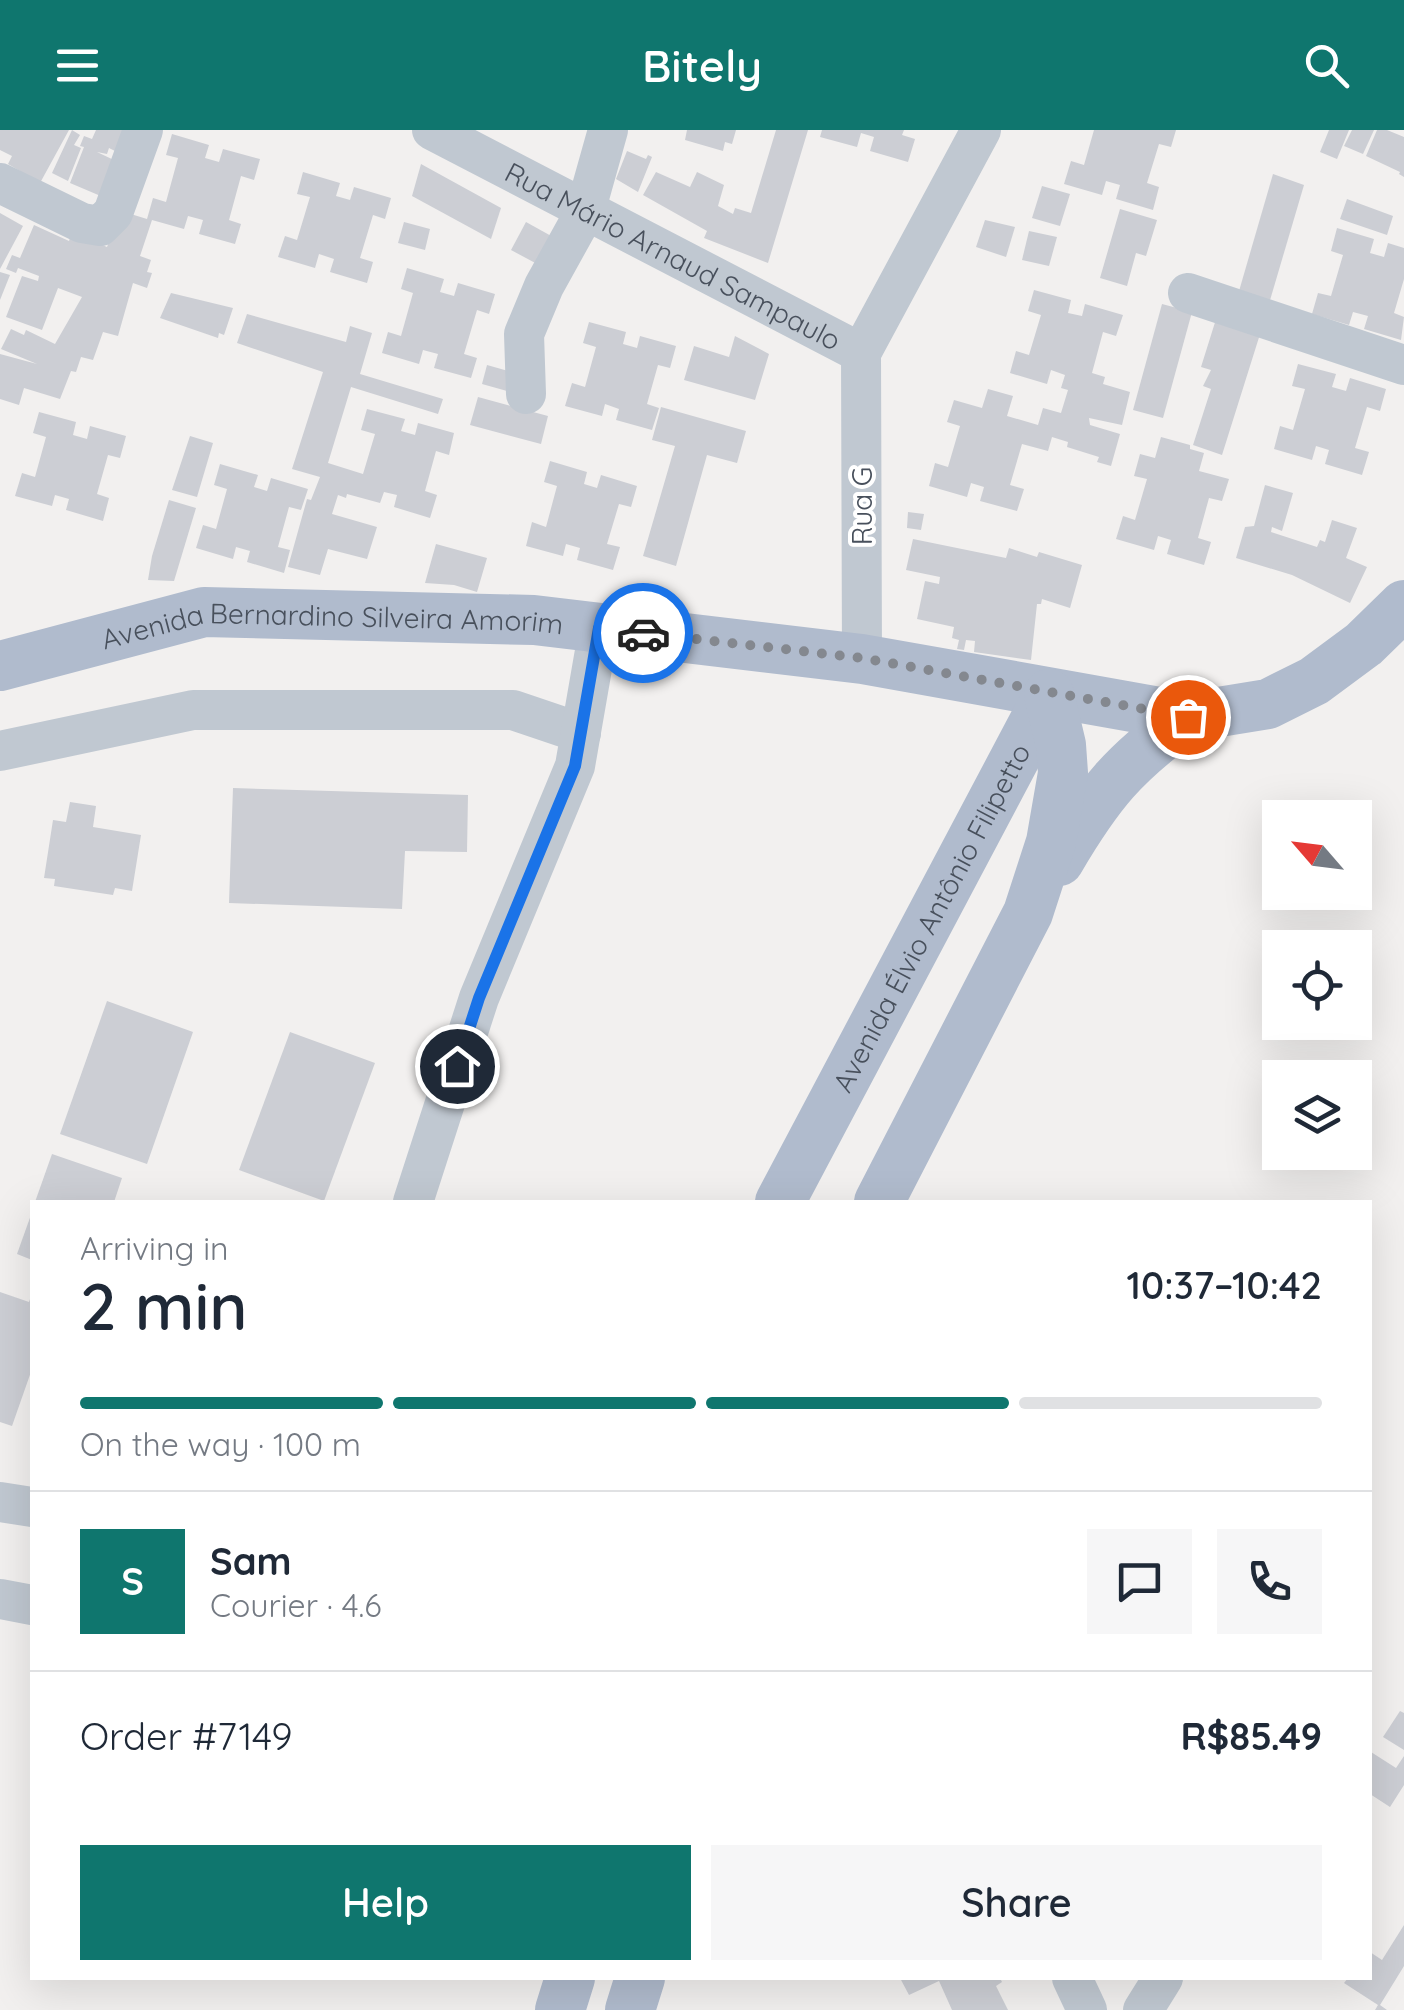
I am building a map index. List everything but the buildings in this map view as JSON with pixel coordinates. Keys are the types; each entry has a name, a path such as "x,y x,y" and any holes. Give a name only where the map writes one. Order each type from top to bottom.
{"main road":[{"name":"Avenida Bernardino Silveira Amorim","path":"0,666 204,612 534,620 862,658 1188,717 1268,704 1314,681 1364,644 1404,605"},
{"path":"957,675 984,703 994,733 998,790"},
{"name":"Avenida Élvio Antônio Filipetto","path":"781,1200 1049,694"},
{"name":"Avenida Élvio Antônio Filipetto","path":"880,1200 1028,913 1050,842 1062,772 1061,745 1049,694"},
{"path":"1028,913 1110,783 1150,744 1188,717"},
{"path":"560,2010 569,1980"},
{"path":"630,2010 639,1980"}],"street":[{"path":"0,183 82,223 100,226 112,213 143,130"},
{"name":"Rua Mário Arnaud Sampaulo","path":"432,130 860,353"},
{"path":"526,394 524,334 544,286 585,212 608,130"},
{"path":"860,353 981,130"},
{"path":"1188,292 1404,364"},
{"name":"Rua G","path":"860,353 862,658"},
{"path":"414,1200 479,998 575,766 599,628"},
{"path":"0,750 192,710 513,710 581,732"},
{"path":"0,1502 30,1507"},
{"path":"0,1600 30,1605"},
{"path":"1073,1980 1087,2010"},
{"path":"1143,2010 1162,1980"}],"way so far":[{"path":"643,633 862,658 1188,717"}],"route":[{"path":"457,1066 479,998 575,766 599,628 643,633"}]}
